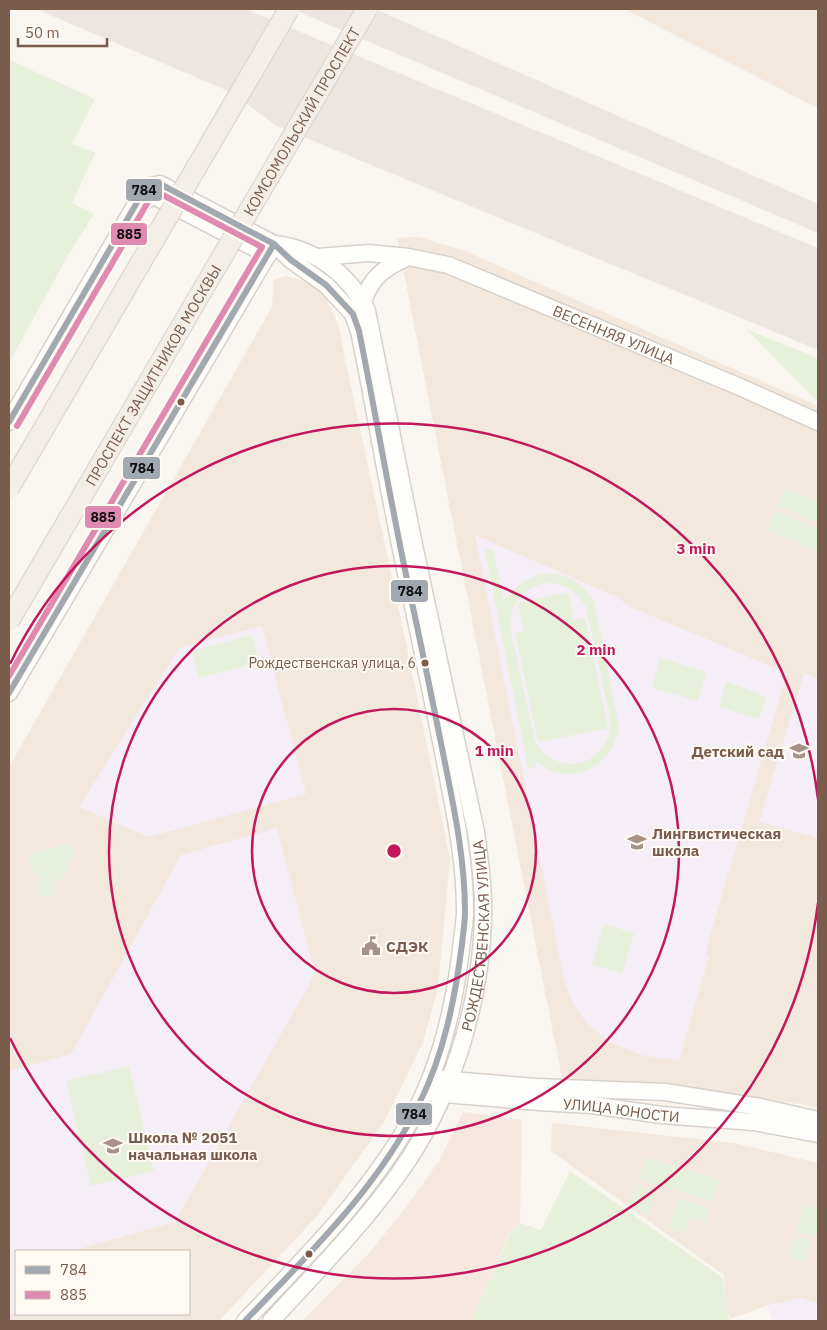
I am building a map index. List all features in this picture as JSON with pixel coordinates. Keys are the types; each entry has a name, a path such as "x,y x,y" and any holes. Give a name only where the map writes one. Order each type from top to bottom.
{"main road":[{"path":"9,488 289,9"},
{"name":"КОМСОМОЛЬСКИЙ ПРОСПЕКТ","path":"236,233 367,9"},
{"name":"ПРОСПЕКТ ЗАЩИТНИКОВ МОСКВЫ","path":"9,621 236,233"}],"street":[{"path":"9,422 146,187 160,184 278,248"},
{"path":"136,206 154,196 278,248"},
{"path":"9,693 278,248"},
{"name":"РОЖДЕСТВЕНСКАЯ УЛИЦА","path":"271,1321 342,1244 395,1179 425,1131 446,1087 457,1058 477,982 483,921 481,871 476,832 464,769 416,553 367,311 348,281 318,257 298,248 278,248"},
{"name":"РОЖДЕСТВЕНСКАЯ УЛИЦА","path":"245,1321 329,1232 362,1192 410,1122 426,1085 449,1016 457,978 465,918 459,833 402,554 359,330 353,314 326,284 291,260 278,248"},
{"name":"ВЕСЕННЯЯ УЛИЦА","path":"318,257 369,253 408,257 448,265 740,387 818,422"},
{"path":"363,302 367,289 375,278 389,266 408,257"},
{"name":"УЛИЦА ЮНОСТИ","path":"426,1085 662,1115 754,1122 818,1134"},
{"name":"УЛИЦА ЮНОСТИ","path":"446,1087 536,1087 665,1092 760,1107 818,1120"},
{"path":"662,1115 650,1108 648,1103 656,1093 665,1092"}],"shaded area":[{"path":"36,9 245,9 818,248 818,350 275,125 233,93"},
{"path":"292,9 375,9 818,204 818,233"},
{"path":"624,9 818,9 818,108"},
{"path":"419,237 465,251 818,406 818,1108 701,1090 562,1078 397,238"},
{"path":"286,276 304,281 324,294 339,326 450,859 438,988 423,1042 384,1122 317,1216 219,1321 9,1321 9,767 272,307 274,280"},
{"name":"Лингвистическая школа","path":"475,535 619,598 628,606 787,673 708,943 706,955 709,956 679,1061 641,1055 612,1043 588,1025 572,1002 564,979"},
{"path":"262,626 306,794 149,837 79,807 179,648"},
{"name":"Детский сад","path":"804,673 818,679 818,838 759,822"},
{"name":"Школа № 2051 начальная школа","path":"277,828 315,974 175,1222 75,1250 15,1250 15,1312 9,1315 9,1071 71,1054 181,855"},
{"path":"463,1112 522,1120 520,1223 510,1232 471,1321 302,1321 370,1252 403,1211 439,1161"},
{"path":"552,1123 733,1143 818,1163 818,1303 801,1298 766,1306 730,1319 727,1311 724,1275 551,1151"},
{"path":"801,1298 818,1303 818,1321 773,1321 766,1306"}],"green space":[{"path":"9,60 95,99 72,144 95,153 72,203 94,214 67,257 9,363"},
{"path":"746,329 818,358 818,402"},
{"path":"785,488 818,502 818,523 777,506"},
{"path":"776,511 818,529 816,551 767,530"},
{"path":"493,549 504,601 514,589 525,581 549,574 561,575 573,580 594,601 619,727 615,741 608,754 588,770 575,774 562,774 549,770 536,762 536,767 528,769 485,550","holes":["553,583 564,586 574,592 586,607 610,717 609,733 603,746 594,756 583,762 570,764 557,761 545,754 535,741 511,631 514,606 523,594 537,585"]},
{"path":"568,592 574,620 585,618 608,728 538,742 515,633 524,631 518,603"},
{"path":"252,635 259,662 199,678 192,651"},
{"path":"660,658 706,672 698,701 652,688"},
{"path":"726,681 766,697 759,719 719,707"},
{"path":"64,844 73,849 75,852 74,858 69,863 65,875 54,882 56,889 53,895 48,898 40,896 37,892 37,887 41,879 30,866 30,855 37,851 57,848"},
{"path":"604,924 634,933 622,973 592,965"},
{"path":"129,1066 154,1171 91,1186 66,1081"},
{"path":"646,1157 720,1180 713,1202 639,1179"},
{"path":"570,1171 723,1278 729,1321 471,1321 511,1232 520,1223 541,1230"},
{"path":"635,1184 656,1190 648,1216 629,1203"},
{"path":"678,1198 710,1208 706,1222 690,1217 685,1233 669,1228"},
{"path":"805,1204 818,1208 818,1225 815,1237 796,1232"},
{"path":"795,1237 811,1241 804,1263 788,1258"}],"transit line":[{"name":"784","path":"9,422 146,187 160,184 274,244 291,260 326,285 353,314 359,331 395,521 456,818 465,893 464,928 456,985 442,1046 428,1085 402,1135 384,1164 341,1219 245,1321"},
{"name":"885","path":"9,676 262,247 159,193 152,195 17,426"},
{"name":"784","path":"9,693 274,244"}],"place":[{"name":"Рождественская улица, 6","path":"425,663"},
{"name":"Детский сад","path":"799,751"},
{"name":"Лингвистическая школа","path":"637,842"},
{"name":"СДЭК","path":"371,946"},
{"name":"Школа № 2051 начальная школа","path":"113,1146"}]}
